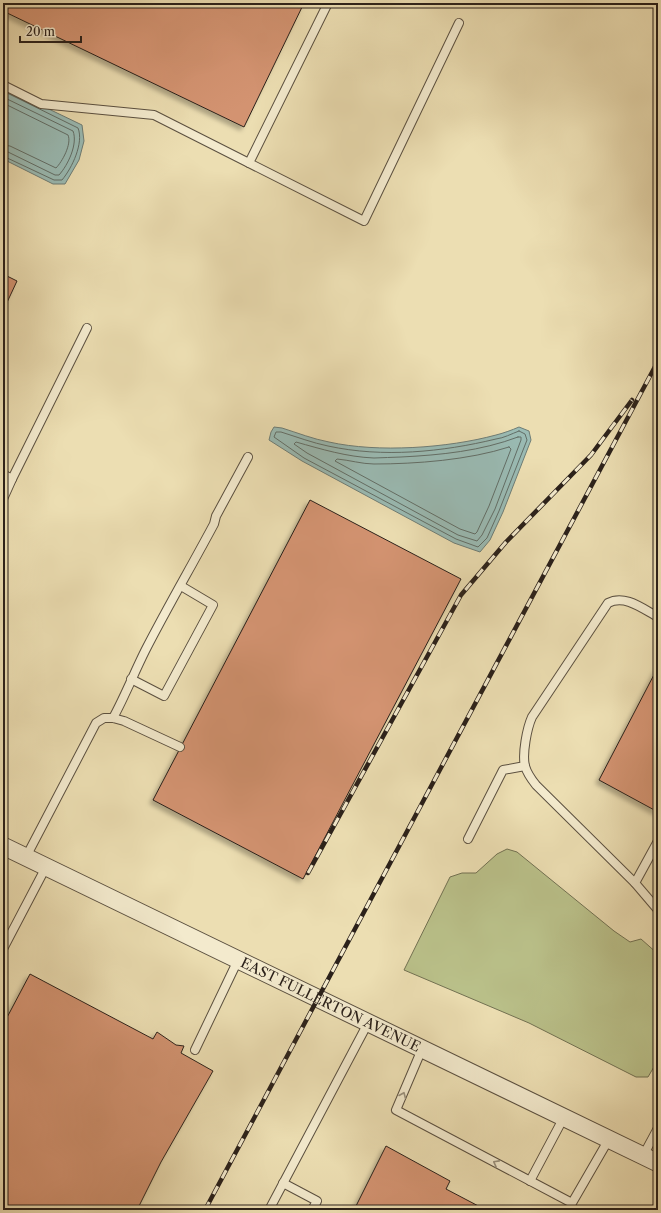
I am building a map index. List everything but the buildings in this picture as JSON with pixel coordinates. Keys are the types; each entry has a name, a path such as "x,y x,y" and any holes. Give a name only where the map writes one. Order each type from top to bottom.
{"street":[{"name":"EAST FULLERTON AVENUE","path":"3,846 651,1159"}],"lane":[{"path":"249,163 328,3"},
{"path":"3,85 41,104 154,115 364,221 459,23"},
{"path":"3,499 87,328"},
{"path":"113,718 127,693 131,679 248,457"},
{"path":"3,474 12,479"},
{"path":"131,679 164,696 213,604 180,586"},
{"path":"658,617 625,600 615,600 608,603 532,717 527,727 525,745 525,766 536,785 635,883 658,910"},
{"path":"26,857 96,723 104,718 113,718 124,721 180,747"},
{"path":"468,839 503,770 525,766"},
{"path":"635,883 658,841"},
{"path":"3,949 46,867"},
{"path":"195,1050 238,960"},
{"path":"269,1210 368,1022"},
{"path":"422,1049 396,1110 572,1203 609,1139"},
{"path":"530,1181 564,1117"},
{"path":"651,1159 658,1128"},
{"path":"283,1183 317,1201 312,1210"},
{"path":"656,1210 658,1205"}],"green space":[{"path":"507,849 517,852 614,931 630,942 641,939 658,954 658,1060 648,1077 636,1077 529,1023 404,970 450,877 462,873 476,873 497,854"}],"water":[{"path":"3,87 82,125 84,141 79,160 65,184 53,184 3,159"},
{"path":"274,427 282,428 323,441 369,447 413,448 435,446 496,435 519,427 529,431 531,440 503,512 490,540 480,552 454,543 302,461 269,440"}],"railway":[{"path":"205,1210 658,361"},
{"path":"308,873 461,595 506,542 591,455 632,400"}]}
